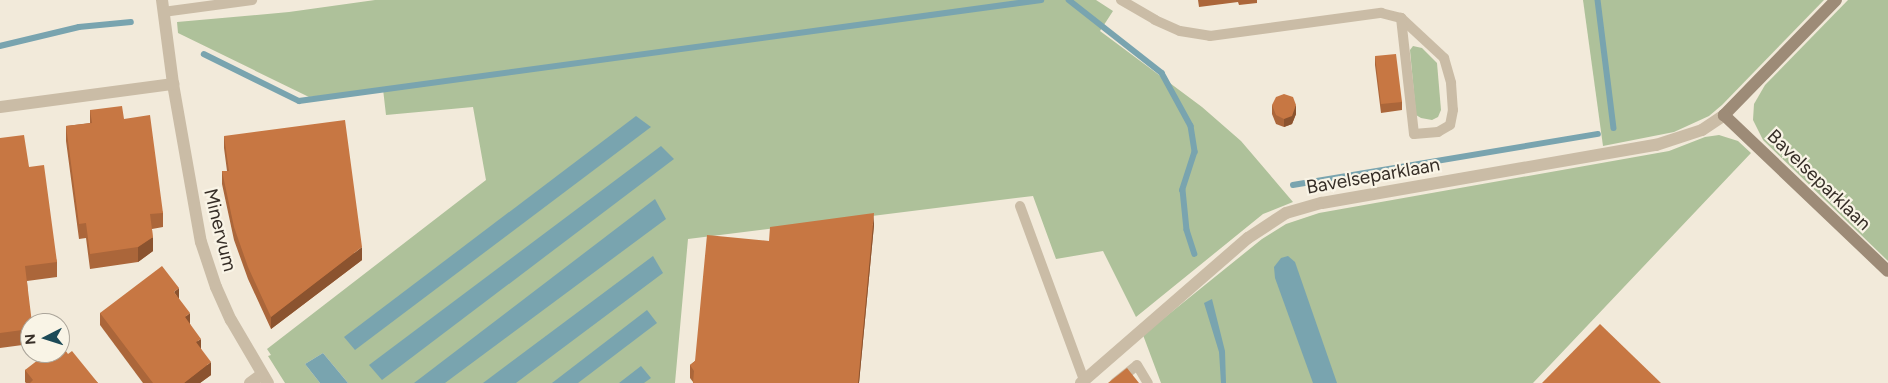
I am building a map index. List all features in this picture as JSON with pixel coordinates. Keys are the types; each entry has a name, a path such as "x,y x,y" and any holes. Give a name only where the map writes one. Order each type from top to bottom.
{"street":[{"name":"Bavelseparklaan","path":"1083,382 1248,238 1286,214 1322,203 1656,145 1702,130 1724,115 1836,0"},
{"name":"Minervum","path":"163,6 173,84 201,242 216,287 230,320 264,379 250,383"},
{"path":"0,107 173,84"},
{"name":"Bavelseparklaan","path":"1724,115 1888,272"}],"lane":[{"path":"163,6 252,0"},
{"path":"1121,0 1155,20 1180,31 1210,36 1382,13 1400,18 1444,58 1451,83 1453,110 1450,125 1438,132 1414,134 1400,18"},
{"path":"1020,206 1083,382"},
{"path":"1115,383 1138,365 1148,383"}],"green space":[{"path":"375,0 1096,0 1113,11 1100,31 1202,107 1241,141 1293,202 1263,214 1136,317 1103,251 1056,259 1033,196 688,239 675,383 348,383 323,353 305,364 320,383 285,383 268,356 271,355 267,349 486,180 473,107 386,115 383,89 309,97 178,33 177,22 289,12"},
{"path":"1583,0 1824,0 1709,116 1674,132 1603,146"},
{"path":"1848,0 1888,0 1888,261 1763,140 1753,120 1754,104 1765,85"},
{"path":"1413,46 1422,48 1437,63 1441,110 1438,117 1432,120 1416,115 1410,50"},
{"path":"1719,135 1738,141 1751,153 1533,383 1161,383 1143,335 1262,239 1286,224 1319,213 1669,151 1705,137"}],"water":[{"path":"636,116 651,127 355,350 344,337"},
{"path":"661,146 674,159 382,380 369,365"},
{"path":"655,199 666,219 445,383 414,383"},
{"path":"653,256 663,273 516,383 483,383"},
{"path":"1288,256 1295,262 1337,383 1313,383 1275,278 1274,267 1281,258"},
{"path":"1212,299 1225,351 1226,383 1221,383 1219,352 1204,303"},
{"path":"647,310 657,323 578,383 552,383"},
{"path":"323,353 348,383 320,383 305,364"},
{"path":"641,366 651,378 644,383 619,383"}],"building":[{"path":"1396,54 1402,102 1381,104 1375,56"},
{"path":"1284,94 1293,97 1296,105 1292,116 1284,119 1276,115 1272,105 1276,97"},
{"path":"122,106 124,119 150,115 163,213 150,214 153,237 138,247 90,254 86,223 79,224 66,126 92,123 90,110"},
{"path":"345,120 362,247 271,317 248,267 234,227 222,171 229,171 224,136"},
{"path":"24,135 29,167 44,165 57,262 25,266 31,313 20,313 20,330 0,333 0,138"},
{"path":"874,213 858,383 693,383 694,371 690,365 695,361 707,235 769,241 770,227"},
{"path":"162,266 179,288 174,292 190,313 185,317 201,339 196,342 211,362 184,383 153,383 100,313"},
{"path":"1600,324 1661,383 1542,383"},
{"path":"72,351 98,383 30,383 33,380 25,370 34,363 70,363 70,352"},
{"path":"1127,368 1139,383 1108,383"}],"waterway":[{"path":"204,54 299,101 1041,0"},
{"path":"1069,0 1162,73 1191,126 1195,152 1183,190 1187,230 1195,254"},
{"path":"1598,0 1614,128"},
{"path":"0,46 79,27 131,22"},
{"path":"1293,185 1598,134"}]}
